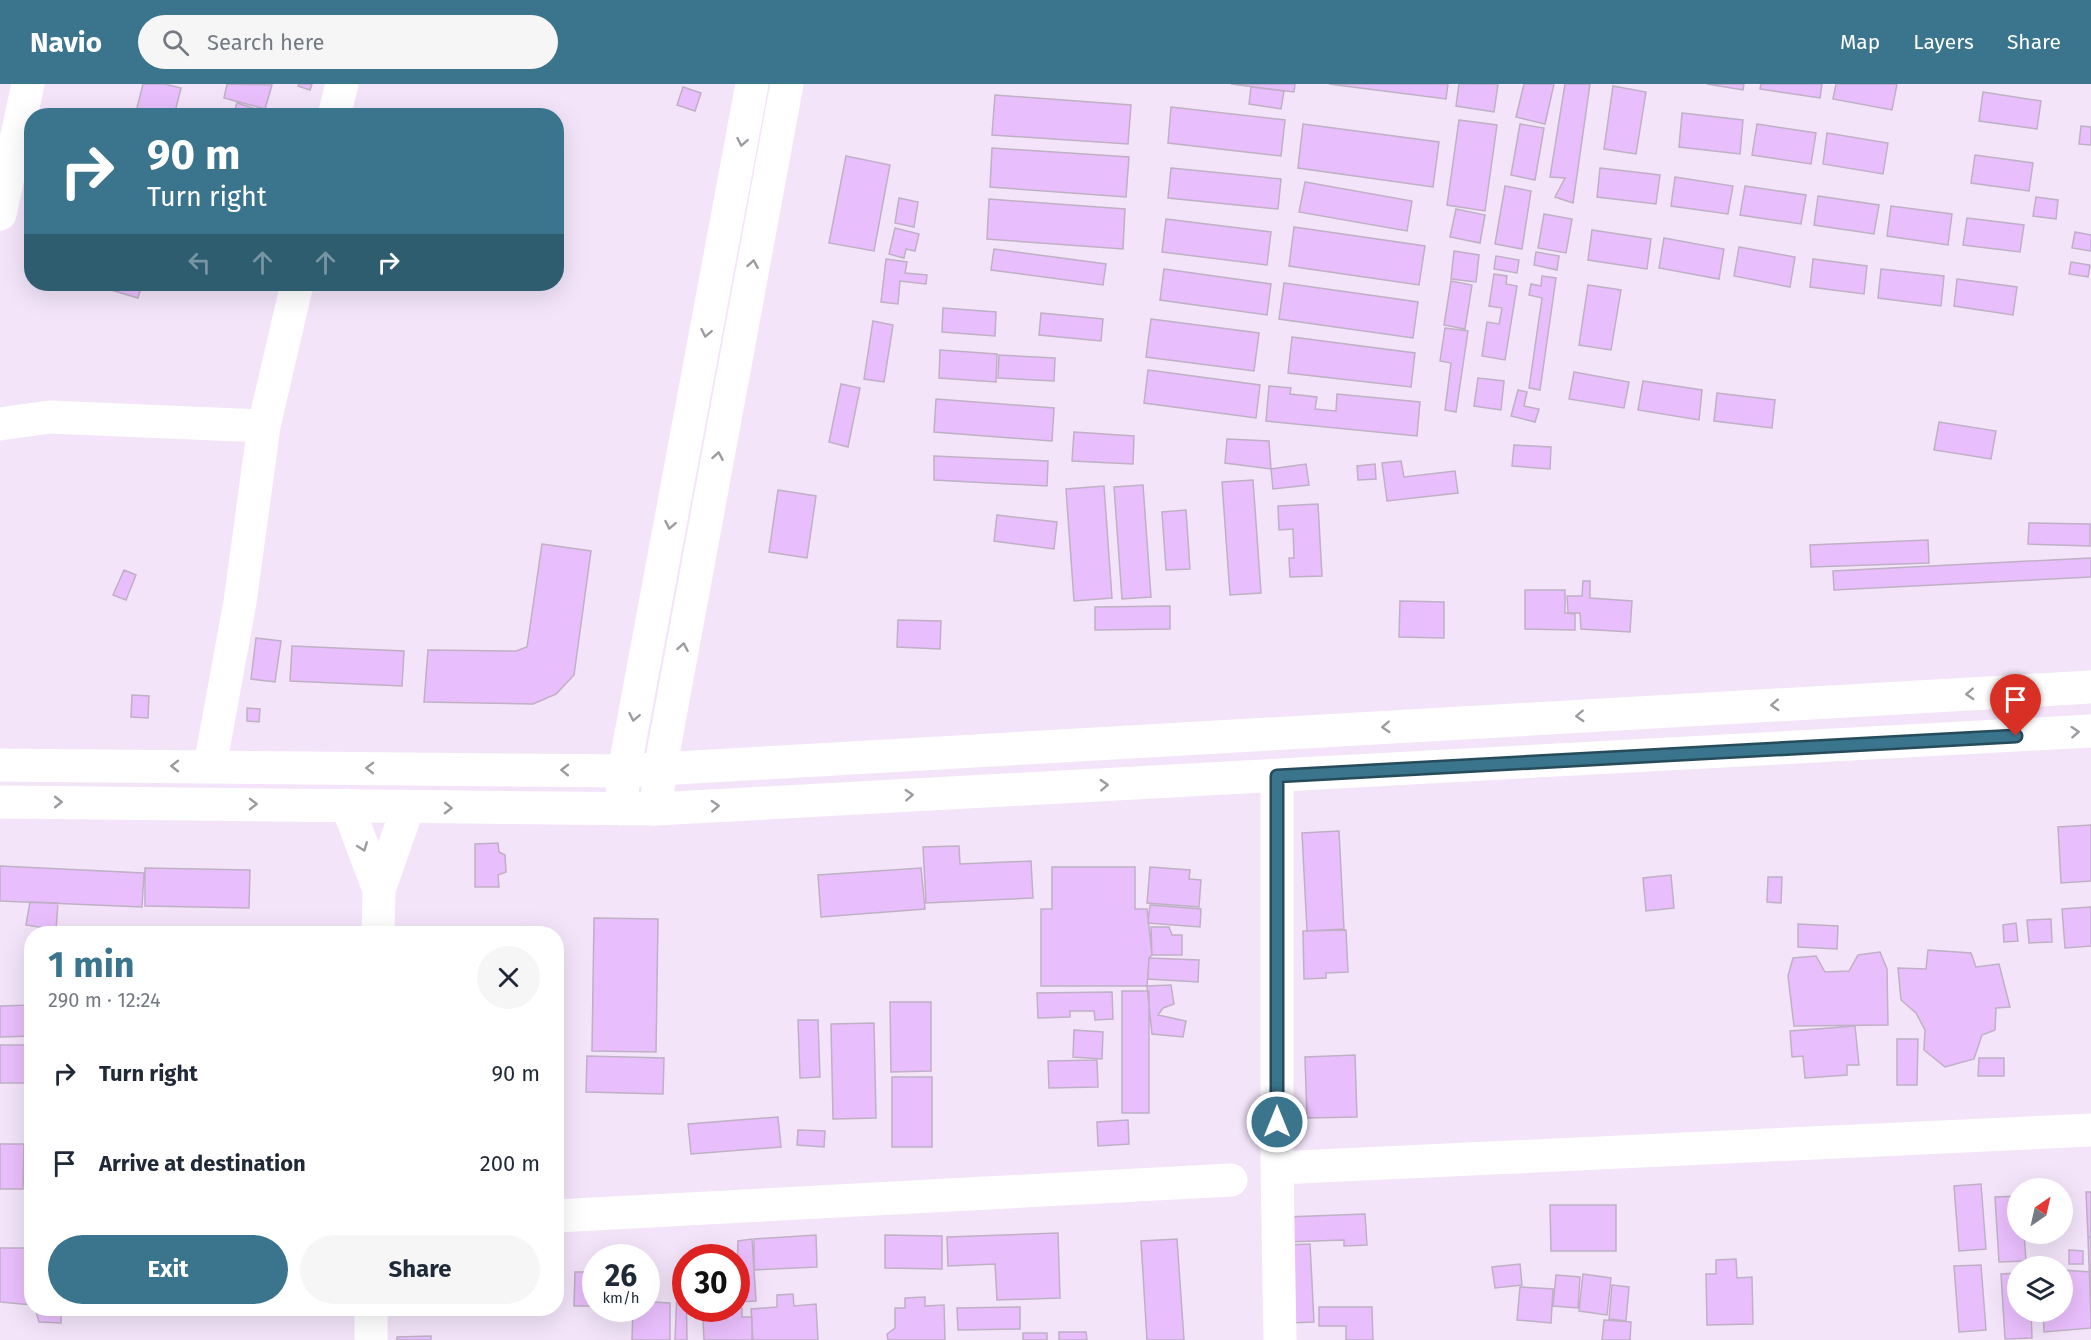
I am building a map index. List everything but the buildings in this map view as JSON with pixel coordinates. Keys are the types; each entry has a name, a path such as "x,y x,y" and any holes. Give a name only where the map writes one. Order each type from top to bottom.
{"street":[{"path":"0,214 28,84"},
{"path":"336,108 342,84"},
{"path":"621,810 624,771 752,84"},
{"path":"656,809 660,770 787,84"},
{"path":"210,766 240,602 264,426 295,291"},
{"path":"0,424 50,417 264,426"},
{"path":"0,765 660,770 2091,687"},
{"path":"0,802 656,809 2091,731"},
{"path":"1277,776 1277,1168 1280,1340"},
{"path":"346,805 379,890"},
{"path":"378,926 379,890 408,807"},
{"path":"1277,1168 2091,1130"},
{"path":"564,1216 1231,1180"},
{"path":"371,1316 371,1340"}],"route":[{"path":"1277,1122 1277,776 2016,736"}]}
